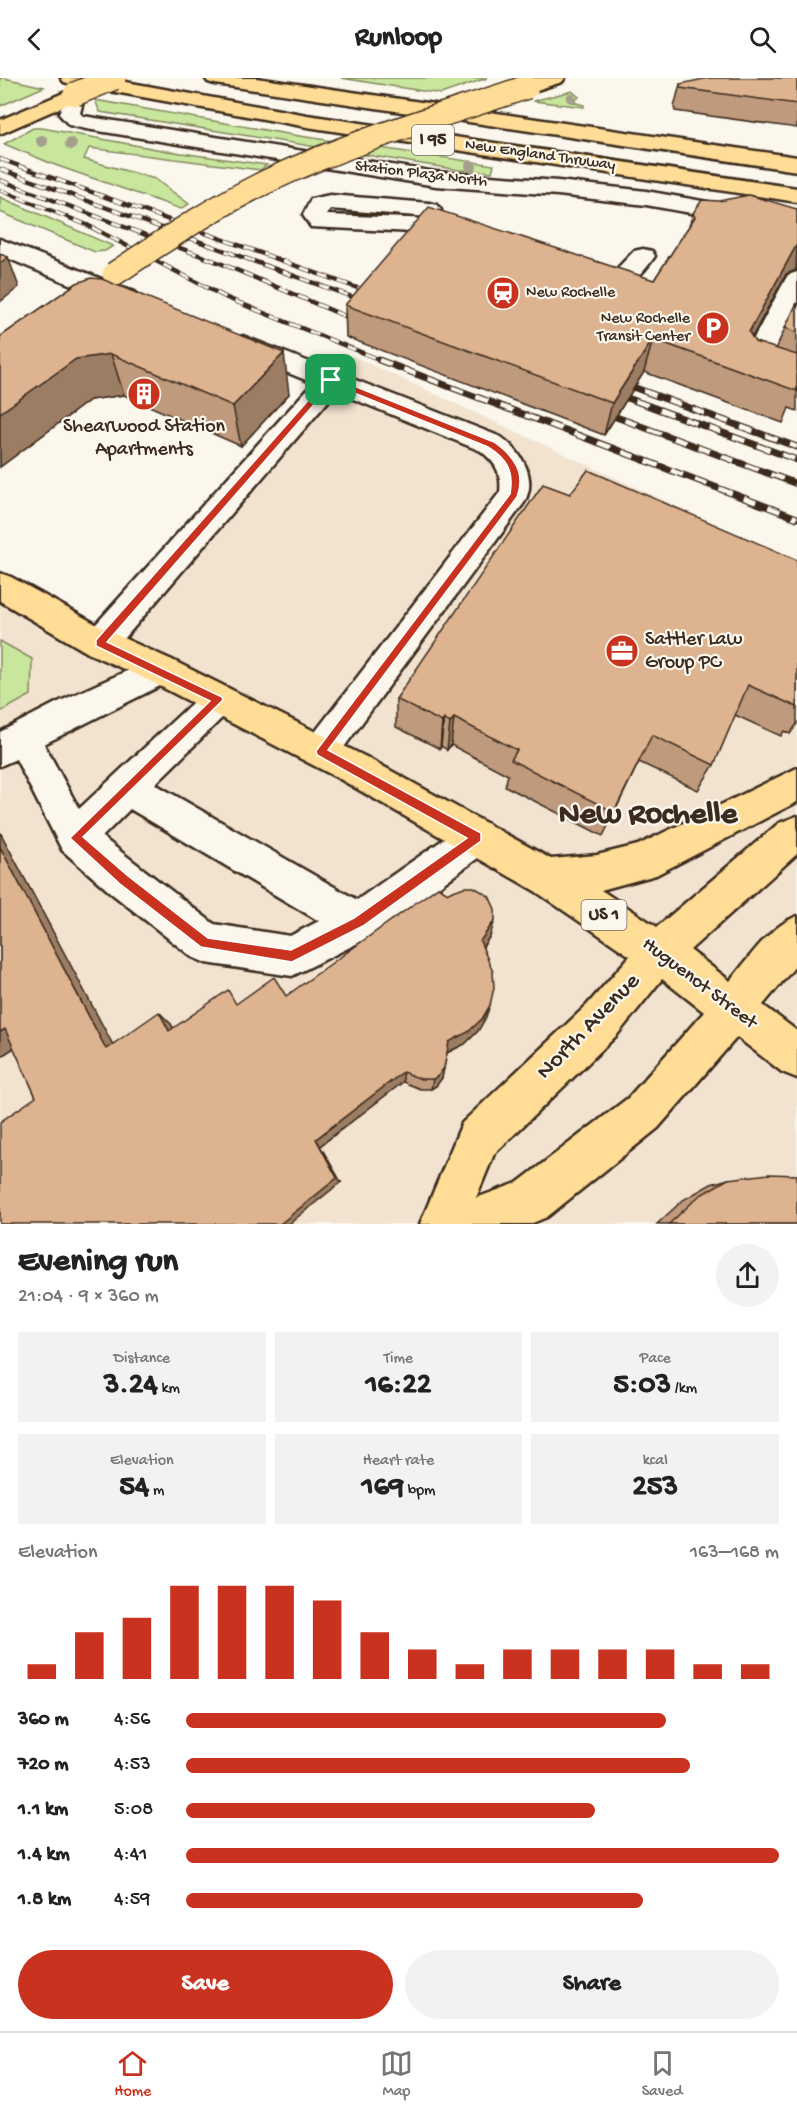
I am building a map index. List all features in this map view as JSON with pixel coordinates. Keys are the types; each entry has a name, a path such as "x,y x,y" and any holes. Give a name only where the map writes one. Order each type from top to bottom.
{"main road":[{"path":"0,128 73,86 114,78"},
{"name":"New England Thruway","path":"215,78 797,164"},
{"path":"73,301 197,219 285,173 343,149 532,83 555,78"},
{"name":"New England Thruway","path":"73,86 797,195"},
{"name":"Huguenot Street","path":"0,586 100,643 160,670 321,751 548,878 659,952 797,1057"},
{"path":"548,878 597,873 643,861 797,784"},
{"name":"North Avenue","path":"443,1224 478,1139 602,1020 659,952 727,890 792,835 797,834"},
{"path":"469,1224 531,1201 643,1113 734,1010 775,958 797,936"}],"street":[{"name":"Station Plaza North","path":"73,86 69,114 76,121 436,179 558,188 646,198 751,214 797,225"},
{"path":"436,179 431,218 439,231 459,238"},
{"path":"0,246 105,280 145,305"},
{"path":"571,276 593,283 618,282 623,280 643,256"},
{"path":"797,280 752,366 797,381"},
{"path":"221,336 491,444 504,453 513,466 517,480 514,495 321,751"},
{"path":"100,643 331,380"},
{"path":"160,670 12,744 75,838 124,880 206,943 292,956 358,922 477,837"},
{"path":"75,838 218,700"},
{"path":"128,788 358,922"}],"shaded area":[{"path":"353,356 797,562 797,1224 0,1224 0,599 95,653"}],"green space":[{"path":"0,78 4,78 44,87 0,106"},
{"path":"341,78 487,78 441,94"},
{"path":"572,91 579,97 573,102 584,105 584,107 533,101"},
{"path":"95,100 293,135 494,165 492,172 459,170 100,112"},
{"path":"33,128 267,165 260,170 89,148 84,159 155,179 189,204 181,209 55,165 4,144"},
{"path":"0,197 113,246 105,251 95,252 0,212"},
{"path":"0,641 32,659 31,695 0,712"}],"building":[{"path":"708,78 797,78 797,104 680,88 680,84"},
{"path":"749,195 797,209 797,244 749,332 755,342 797,355 797,391 653,339 612,403 345,305 429,207 654,280 695,217 693,213 702,200 719,201"},
{"path":"0,254 8,257 0,263"},
{"path":"91,278 102,279 284,353 233,406 111,354 76,359 0,413 0,337 77,283"},
{"path":"797,303 797,332 785,328"},
{"name":"Sattler Law Group PC","path":"588,470 797,560 797,707 748,685 714,765 652,735 614,812 511,760 517,750 454,718 450,723 444,719 442,722 396,699 543,484 570,494"},
{"path":"0,847 106,1049 159,1012 169,1031 228,990 236,1004 274,977 286,996 438,887 448,893 464,887 474,887 489,896 495,909 495,920 480,941 493,972 494,988 490,1005 482,1019 468,1032 449,1042 444,1068 438,1076 433,1079 421,1079 403,1072 316,1139 337,1178 280,1224 0,1224 0,1122 36,1097 5,1029 0,1032"},
{"path":"769,1174 797,1175 797,1224 669,1224 699,1196 728,1179"}],"railway":[{"path":"0,159 374,294"},
{"path":"0,169 366,302"},
{"path":"0,180 220,263 361,323"},
{"path":"0,190 87,225 227,298 383,361"},
{"path":"379,360 797,518"},
{"path":"619,382 797,447"},
{"path":"611,392 797,460"},
{"path":"600,411 797,484"}],"place":[{"name":"New Rochelle","path":"503,293"},
{"name":"New Rochelle Transit Center","path":"713,328"},
{"name":"Shearwood Station Apartments","path":"144,394"},
{"name":"Sattler Law Group PC","path":"622,651"}],"district":[{"name":"New Rochelle","path":"648,816"}],"route":[{"path":"331,380 491,444 504,453 513,466 517,480 514,495 321,751 477,837 358,922 292,956 206,943 124,880 75,838 218,700 100,643 331,380"}]}
